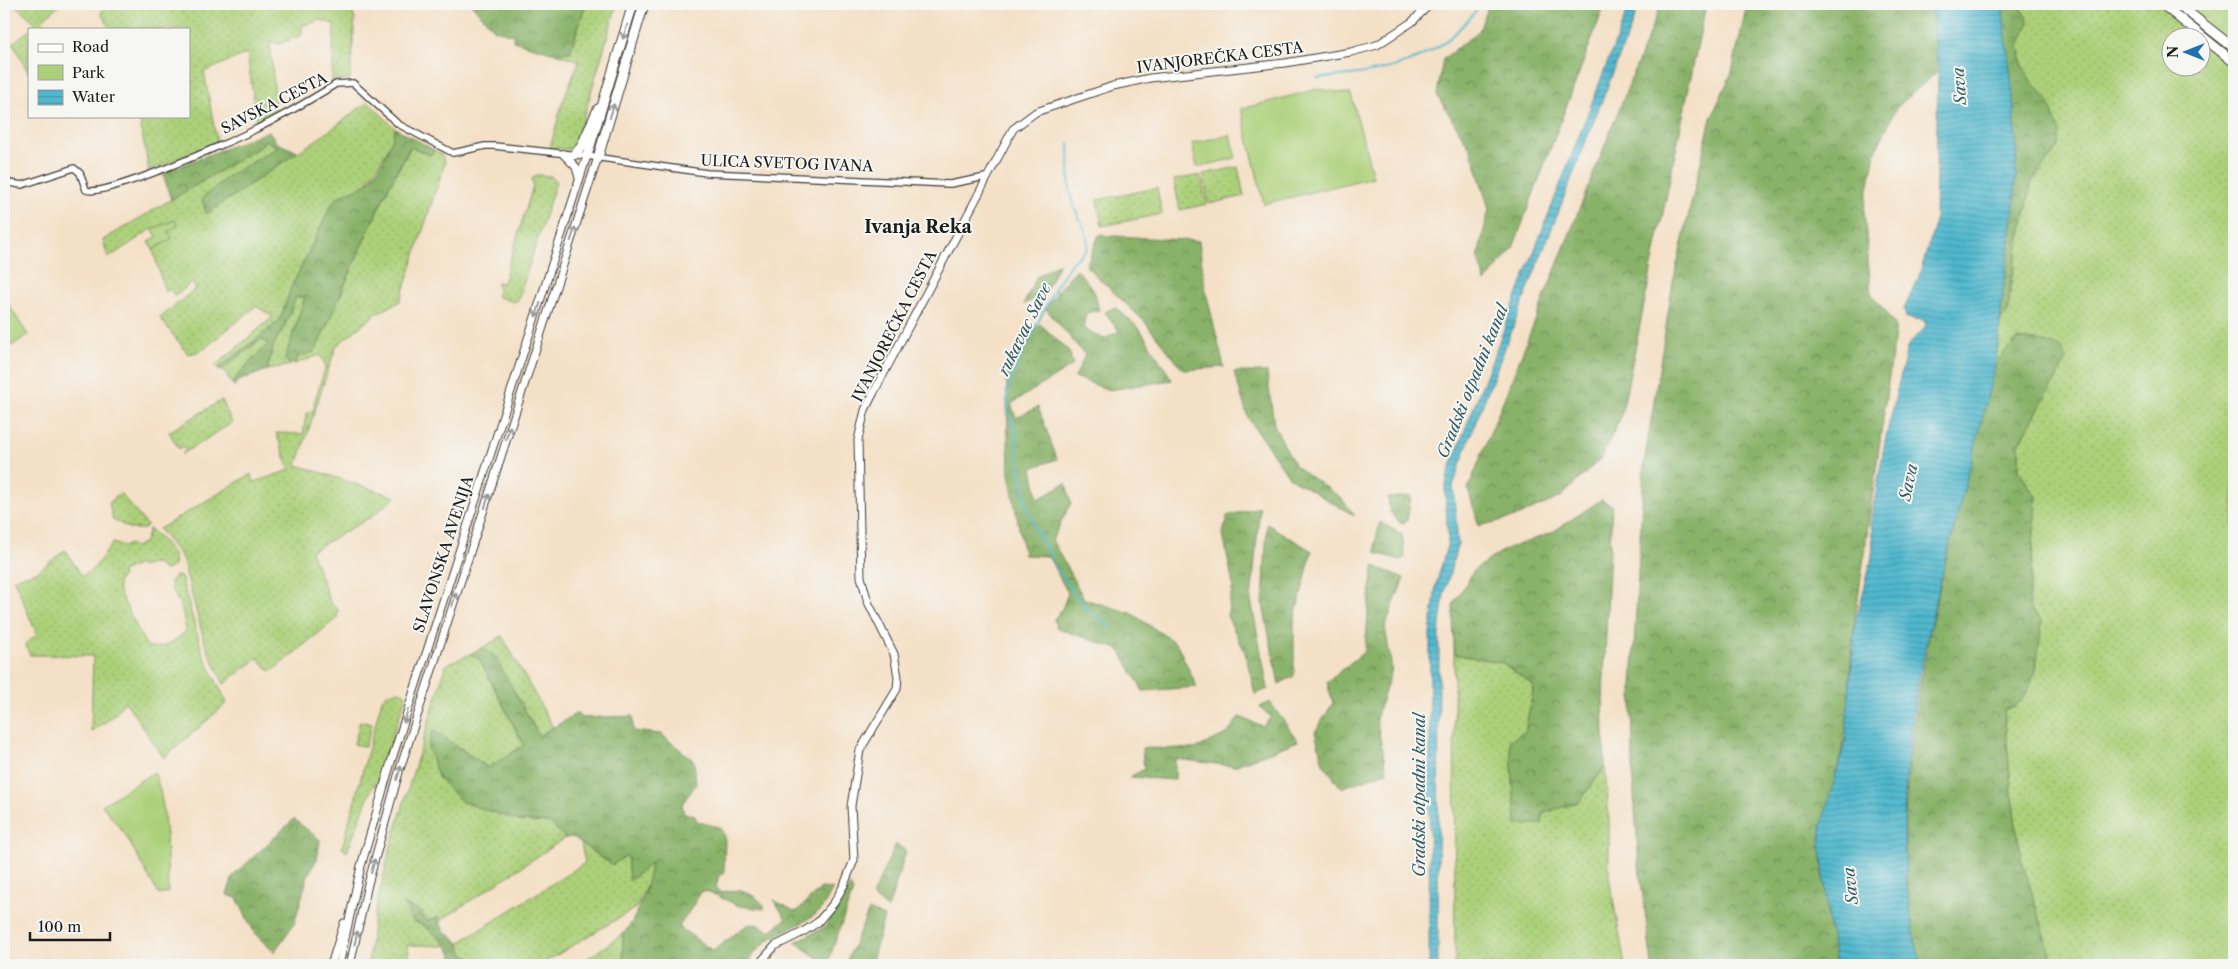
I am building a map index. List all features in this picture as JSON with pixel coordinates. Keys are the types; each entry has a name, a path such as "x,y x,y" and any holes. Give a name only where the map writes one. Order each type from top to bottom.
{"highway":[{"path":"587,156 634,4"},
{"path":"2162,4 2234,62"},
{"path":"2178,4 2234,48"},
{"path":"598,157 645,5"},
{"path":"574,155 581,147 593,117 604,103"}],"main road":[{"name":"IVANJOREČKA CESTA","path":"758,965 775,946 803,932 823,918 838,897 852,867 854,852 851,806 860,750 897,689 898,677 894,654 868,602 861,578 858,501 860,431 874,392 1013,129 1036,112 1113,86 1142,80 1285,63 1350,52 1377,45 1412,22 1430,4"},
{"path":"563,154 576,167 580,179"},
{"name":"SLAVONSKA AVENIJA","path":"339,965 352,907 391,762 587,156"},
{"name":"SLAVONSKA AVENIJA","path":"350,964 368,884 399,772 598,157"},
{"path":"331,965 352,907"}],"street":[{"name":"SAVSKA CESTA","path":"4,182 22,184 74,168 80,173 86,190 97,191 152,174 253,131 336,84 345,82 353,83 362,89 394,121 410,132 453,153 485,146 587,156"},
{"name":"ULICA SVETOG IVANA","path":"587,156 713,174 950,184 986,177"}],"green space":[{"path":"14,4 61,4 42,20 46,28 31,28 36,23"},
{"path":"107,4 349,4 355,19 350,79 332,82 334,24 321,20 302,26 302,35 279,44 270,41 276,114 257,123 247,53 204,72 217,142 149,171 139,118 190,118 190,28 109,28 101,13"},
{"path":"471,4 586,4 570,52 555,53 513,41 514,35 495,30"},
{"path":"586,4 617,4 574,150 550,148 562,104 579,61 555,53 570,52"},
{"path":"1489,4 1605,4 1513,248 1485,282 1478,256 1489,209 1471,150 1437,95 1443,59 1479,31"},
{"path":"1661,4 1706,4 1621,417 1601,458 1561,497 1515,517 1479,526 1468,489"},
{"path":"1747,4 1932,4 1938,71 1896,108 1875,153 1864,210 1871,293 1896,326 1852,642 1847,730 1820,838 1829,924 1836,965 1652,965 1639,866 1633,780 1632,685 1644,464 1673,282 1711,118 1732,72"},
{"path":"2002,4 2019,4 2029,23 2019,44 2022,65 2032,83 2047,99 2060,132 2059,146 2032,181 2011,281 2008,312 1999,322 2017,151"},
{"path":"2019,4 2234,4 2234,965 2054,965 2021,858 2012,798 2004,709 2033,674 2037,665 2029,607 2036,497 2019,471 2019,444 2047,392 2059,376 2018,339 1995,362 1999,322 2008,312 2011,281 2032,181 2059,146 2047,100 2032,83 2022,65 2019,44 2029,23"},
{"path":"28,31 28,72 13,43"},
{"path":"1317,89 1351,94 1373,177 1264,204 1241,109"},
{"path":"368,102 395,128 394,139 366,185 331,206 291,288 281,317 272,327 218,369 215,366 273,317 256,306 201,351 188,354 160,318 196,288 192,282 175,296 170,289 165,292 153,250 172,238 168,232 175,220 152,229 108,258 103,240 261,146 265,140 278,147 227,177 206,214 325,134"},
{"path":"395,128 434,150 431,155 410,147 372,222 315,351 298,357 295,364 288,363 285,360 305,297 296,297 286,323 274,344 267,370 236,382 235,387 232,384 240,372 255,358 232,362 220,371 218,369 272,327 281,317 291,288 334,201 341,195 368,182 378,169 387,151"},
{"path":"269,131 277,143 298,152 206,214 202,198 227,177 278,147 265,140 261,146 171,200 163,173"},
{"path":"1230,135 1236,158 1197,167 1192,143"},
{"path":"411,147 430,155 434,150 441,154 445,162 401,298 399,302 377,313 336,346 297,465 396,497 371,517 311,551 330,602 338,609 337,618 271,672 258,658 224,684 205,644 182,558 159,529 251,474 254,482 290,470 276,433 303,434 306,415 315,408 314,403 326,366 320,355 295,364 297,357 315,351 372,222"},
{"path":"1238,167 1244,196 1209,204 1203,174"},
{"path":"536,175 551,176 556,182 518,300 514,302 498,297 497,282 503,283 533,186 532,179"},
{"path":"1200,175 1207,204 1180,210 1174,180"},
{"path":"1157,188 1162,214 1102,226 1097,200"},
{"path":"175,220 178,225 168,232 172,238 153,250 149,242 157,236 152,229"},
{"path":"1099,235 1199,241 1205,288 1224,367 1183,370 1144,321 1086,266"},
{"path":"1059,263 1044,294 1024,304 1036,277"},
{"path":"1077,269 1094,291 1099,310 1086,313 1083,328 1104,339 1119,331 1105,312 1115,307 1140,329 1172,380 1109,390 1075,377 1085,355 1046,309 1061,286"},
{"path":"295,297 305,297 285,359 291,365 267,370 274,344 286,323"},
{"path":"7,302 28,335 4,351 4,304"},
{"path":"1040,324 1069,351 1073,365 1011,404 1016,418 1038,407 1057,459 1032,468 1038,499 1066,483 1071,503 1052,540 1084,599 1131,613 1177,644 1197,687 1143,691 1120,650 1057,628 1054,619 1062,609 1068,593 1048,556 1024,555 1009,474 1006,364"},
{"path":"262,339 268,344 240,372 232,384 223,369"},
{"path":"2018,339 2045,342 2062,348 2066,361 2019,444 2019,471 2036,497 2029,607 2042,621 2036,667 2028,690 2015,706 2004,710 2012,798 2021,858 2054,965 1921,965 1912,925 1905,844 1909,764 1920,683 1943,572 1995,362"},
{"path":"1234,372 1267,372 1274,425 1295,466 1341,498 1355,516 1290,478 1248,418"},
{"path":"222,400 232,423 182,454 186,451 183,446 179,449 169,432"},
{"path":"120,493 147,525 144,529 131,529 113,520 109,503"},
{"path":"1411,496 1407,521 1401,524 1390,512 1388,498"},
{"path":"1601,500 1612,505 1603,699 1605,767 1579,802 1543,813 1542,824 1516,825 1510,740 1525,732 1534,686 1503,663 1454,654 1453,605 1474,570 1504,550 1551,533"},
{"path":"1260,507 1251,600 1268,689 1255,694 1245,652 1227,616 1233,585 1223,534 1227,516"},
{"path":"1380,522 1402,534 1405,557 1401,560 1376,553 1375,544"},
{"path":"1267,524 1312,551 1294,622 1294,676 1279,684 1263,605"},
{"path":"149,529 162,540 170,551 173,556 174,566 165,570 155,563 141,567 139,564 122,572 123,576 118,582 119,592 146,645 151,647 162,646 179,638 186,630 182,609 169,583 175,576 181,577 203,654 227,703 164,758 125,701 114,716 91,732 93,656 30,655 25,644 37,635 14,579 38,571 65,550 82,576 93,569 113,543 125,547 129,544 135,547 145,542"},
{"path":"1374,566 1404,578 1385,627 1392,669 1376,719 1387,772 1341,788 1323,763 1315,732 1333,703 1327,682 1365,651 1370,589"},
{"path":"502,636 553,727 539,736 495,657 482,648"},
{"path":"482,648 495,657 539,736 577,713 581,718 633,716 633,731 661,734 694,761 696,784 682,804 684,813 694,815 698,822 719,827 725,836 724,874 719,875 716,887 720,893 739,890 749,893 764,905 764,909 739,906 709,892 702,891 679,927 713,951 747,925 756,924 770,931 786,919 774,900 796,912 821,888 833,889 823,907 813,916 762,945 754,954 749,965 625,965 623,958 623,934 633,920 642,901 651,863 629,881 627,855 612,865 573,837 565,838 550,823 519,821 462,802 438,777 428,747 433,730 488,768 524,745 480,660 470,654"},
{"path":"470,654 480,660 524,746 488,768 459,747 495,813 519,821 550,823 565,838 440,921 438,918 427,921 420,911 413,921 422,925 446,944 443,946 408,945 410,965 368,965 374,916 391,845 446,665"},
{"path":"1454,654 1503,663 1534,686 1525,732 1543,813 1579,802 1605,767 1609,822 1609,877 1625,965 1455,965"},
{"path":"399,691 404,693 406,697 376,786 373,785 347,852 342,848 382,699 388,693"},
{"path":"1270,702 1298,741 1234,766 1175,759 1175,780 1130,777 1144,769 1142,748 1195,749 1228,733 1239,717 1263,726 1271,717 1260,707"},
{"path":"360,721 372,724 365,747 354,744"},
{"path":"154,772 162,798 166,831 168,892 159,895 125,834 102,805"},
{"path":"294,819 320,840 317,859 308,875 294,924 274,952 255,934 237,898 227,895 233,876"},
{"path":"581,843 612,865 627,854 651,862 649,879 637,907 540,965 482,965 464,954 459,943 585,863"},
{"path":"896,844 906,851 888,909 872,896"},
{"path":"850,886 853,891 827,965 795,942 825,927"},
{"path":"403,904 420,911 427,921 438,918 443,930 457,941 464,954 482,965 454,965 457,963 446,944 424,925 413,921"},
{"path":"869,910 884,917 871,965 845,965"},
{"path":"623,934 623,958 625,965 578,965"}],"water":[{"path":"1630,4 1640,4 1472,432 1453,486 1458,543 1444,595 1439,633 1438,965 1429,965 1430,634 1436,585 1448,542 1445,489 1449,471"},
{"name":"Sava","path":"1932,4 2002,4 2014,113 2016,167 2014,203 1995,364 1939,587 1922,663 1910,739 1904,814 1907,890 1921,965 1836,965 1829,924 1821,848 1821,827 1845,743 1855,624 1871,562 1873,548 1871,520 1885,441 1907,348 1926,324 1923,320 1906,318 1904,309 1918,279 1934,228 1938,71"}],"waterway":[{"name":"rukavac Save","path":"1317,78 1378,71 1415,60 1432,51 1448,39 1481,4"},
{"name":"rukavac Save","path":"1069,144 1071,197 1087,236 1087,249 1072,262 1057,285 1022,354 1009,384 1007,396 1009,414 1016,433 1018,460 1027,508 1034,526 1059,572 1083,605 1111,628"}],"district":[{"name":"Ivanja Reka","path":"918,227"}],"water label":[{"name":"Gradski otpadni kanal","path":"1472,381"},
{"name":"Gradski otpadni kanal","path":"1419,795"}]}
